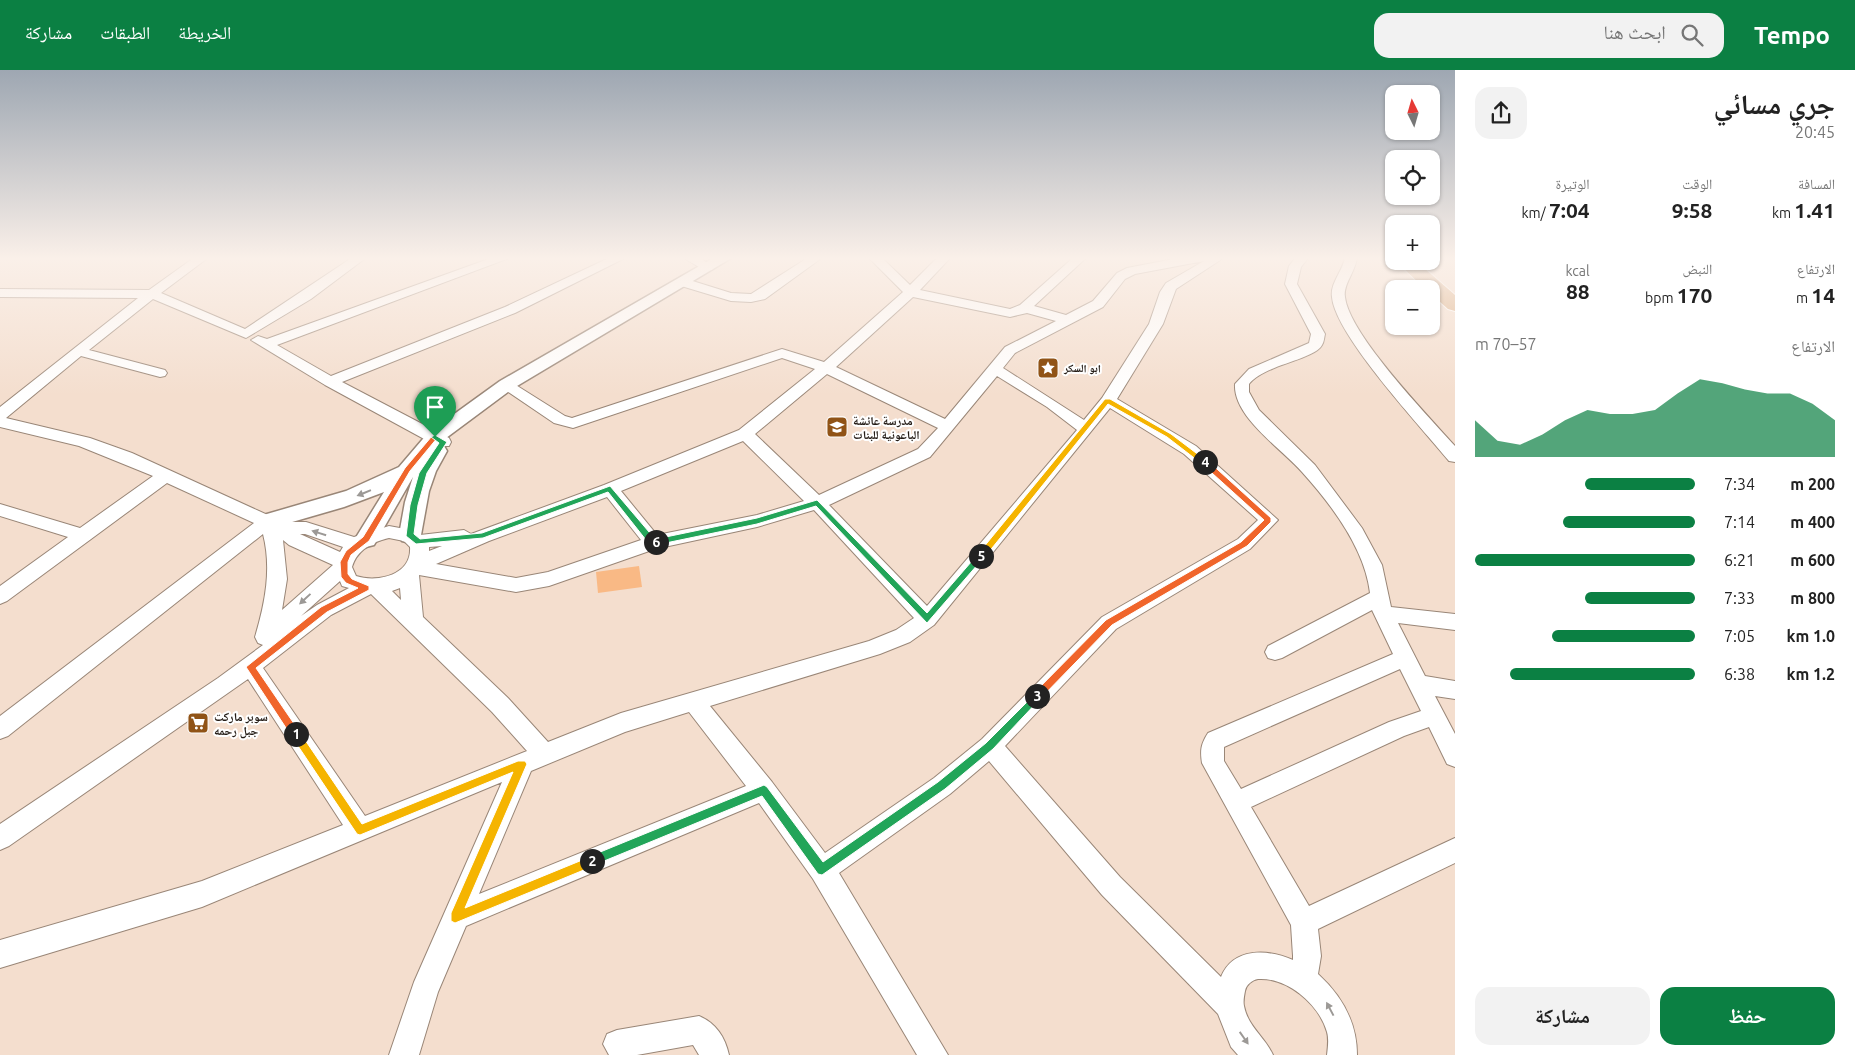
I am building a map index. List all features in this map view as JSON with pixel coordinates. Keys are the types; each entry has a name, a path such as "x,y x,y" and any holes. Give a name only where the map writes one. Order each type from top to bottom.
{"street":[{"path":"0,415 77,351 140,303"},
{"path":"173,303 267,344 330,382 439,440"},
{"path":"246,334 295,303"},
{"path":"267,344 380,303"},
{"path":"330,382 525,303"},
{"path":"0,729 275,525 348,500 390,481 407,470 465,417 506,385 647,303"},
{"path":"0,838 251,667 324,610 372,588 400,581 415,568 483,536 745,434 826,368 898,303"},
{"path":"962,303 1017,313 1031,303"},
{"path":"415,568 455,574 486,582 516,585 574,571 653,543 757,521 817,502 914,459 931,446 948,427 1002,357 1019,344 1099,303"},
{"path":"0,954 202,894 621,723 874,648 903,636 927,619 1086,429 1108,400 1156,324 1163,303"},
{"path":"1301,303 1318,334 1315,345 1307,351 1252,374 1242,384 1241,393 1250,410 1314,472 1370,559 1377,577 1381,606 1404,658 1455,757"},
{"path":"1340,303 1343,313 1384,373 1455,457"},
{"path":"1025,308 1068,320"},
{"path":"77,351 160,373"},
{"path":"506,385 560,420 568,423 708,379 778,353 789,354 826,368 948,427"},
{"path":"994,368 1052,404 1086,429"},
{"path":"822,870 942,786 990,746 1109,623 1244,544 1269,520 1190,450 1108,400"},
{"path":"0,422 84,442 167,474 275,525 295,540 343,565 349,581 372,588 413,620 500,705 533,758"},
{"path":"745,434 817,502 927,619"},
{"path":"413,620 415,568 422,548 414,539 414,505 423,473 439,440"},
{"path":"206,698 265,637 343,565 361,542 407,470"},
{"path":"0,596 167,474"},
{"path":"610,488 653,543"},
{"path":"0,510 82,535"},
{"path":"275,525 306,528 361,542 389,532 414,539 483,536"},
{"path":"265,637 274,607 278,573 274,537 275,525"},
{"path":"1275,652 1381,606 1455,622"},
{"path":"1303,979 1307,956 1304,922 1212,762 1211,748 1216,740 1404,658"},
{"path":"251,667 360,830"},
{"path":"1418,684 1455,690"},
{"path":"694,702 764,790 822,870 934,1055"},
{"path":"1235,803 1397,730 1434,716"},
{"path":"990,746 1110,886 1229,1005 1241,1037 1258,1055"},
{"path":"404,1055 424,992 455,917 533,758"},
{"path":"455,917 764,790"},
{"path":"1304,922 1455,850"},
{"path":"1229,1005 1233,980 1249,966 1274,966 1303,979 1327,1002 1341,1031 1342,1055"},
{"path":"617,1044 699,1030 712,1045 714,1055"}],"building":[{"path":"639,566 642,587 598,593 596,572"}],"place":[{"name":"ابو السكر","path":"1048,368"},
{"name":"مدرسة عائشة الباعونية للبنات","path":"837,427"},
{"name":"سوبر ماركت جبل رحمه","path":"198,723"}],"route":[{"path":"1108,400 1190,450 1214,469 1269,520 1244,544 1109,623 990,746 942,786 822,870 764,790 455,917 501,816 522,764 360,830 251,667 324,610 366,588 357,586 344,575 344,562 348,553 366,539 391,493 407,470 435,437 443,442 423,473 414,505 410,536 418,542 483,536 610,488 653,543 757,521 817,502 927,619 1086,429 1108,400"}]}
